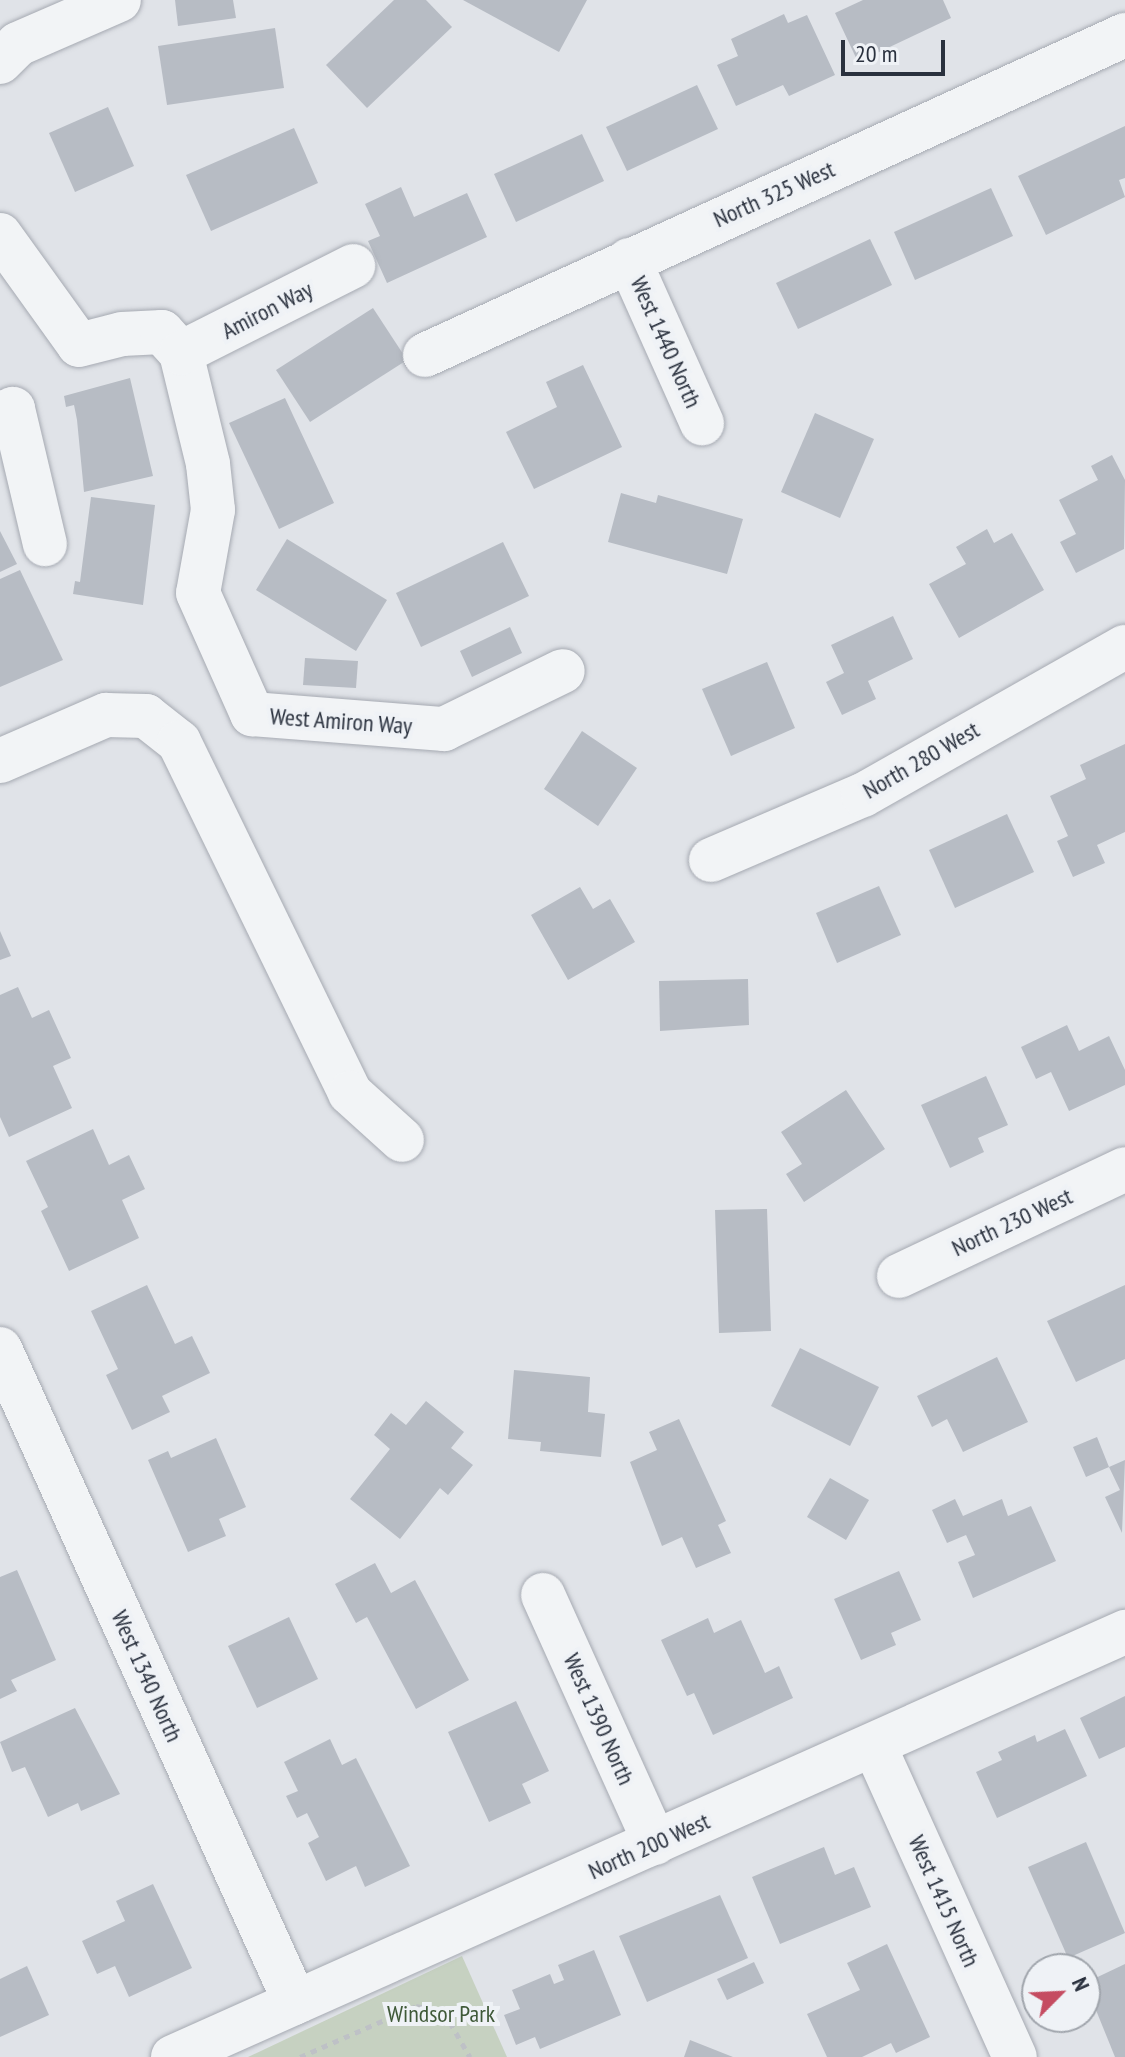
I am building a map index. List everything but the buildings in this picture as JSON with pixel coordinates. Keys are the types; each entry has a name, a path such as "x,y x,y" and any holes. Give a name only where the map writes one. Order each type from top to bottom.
{"street":[{"path":"0,62 18,44 119,0"},
{"name":"North 325 West","path":"425,355 1125,35"},
{"path":"0,235 79,345 122,334 162,332 181,353"},
{"name":"West 1440 North","path":"629,260 702,423"},
{"name":"Amiron Way","path":"181,353 353,266"},
{"name":"West Amiron Way","path":"181,353 208,464 213,510 198,593 252,714 444,729 563,671"},
{"path":"0,414 13,409 45,544"},
{"name":"North 280 West","path":"711,860 863,795 1125,647"},
{"path":"0,761 106,715 146,716 179,742 350,1093 402,1140"},
{"name":"North 230 West","path":"899,1276 1125,1169"},
{"name":"West 1340 North","path":"0,1349 295,2002"},
{"name":"West 1390 North","path":"543,1595 655,1843"},
{"name":"North 200 West","path":"173,2057 1125,1632"},
{"name":"West 1415 North","path":"874,1745 1015,2057"}],"path":[{"path":"300,2057 416,2006 444,2012 470,2057"}],"green space":[{"name":"Windsor Park","path":"462,1956 507,2057 248,2057"}]}
